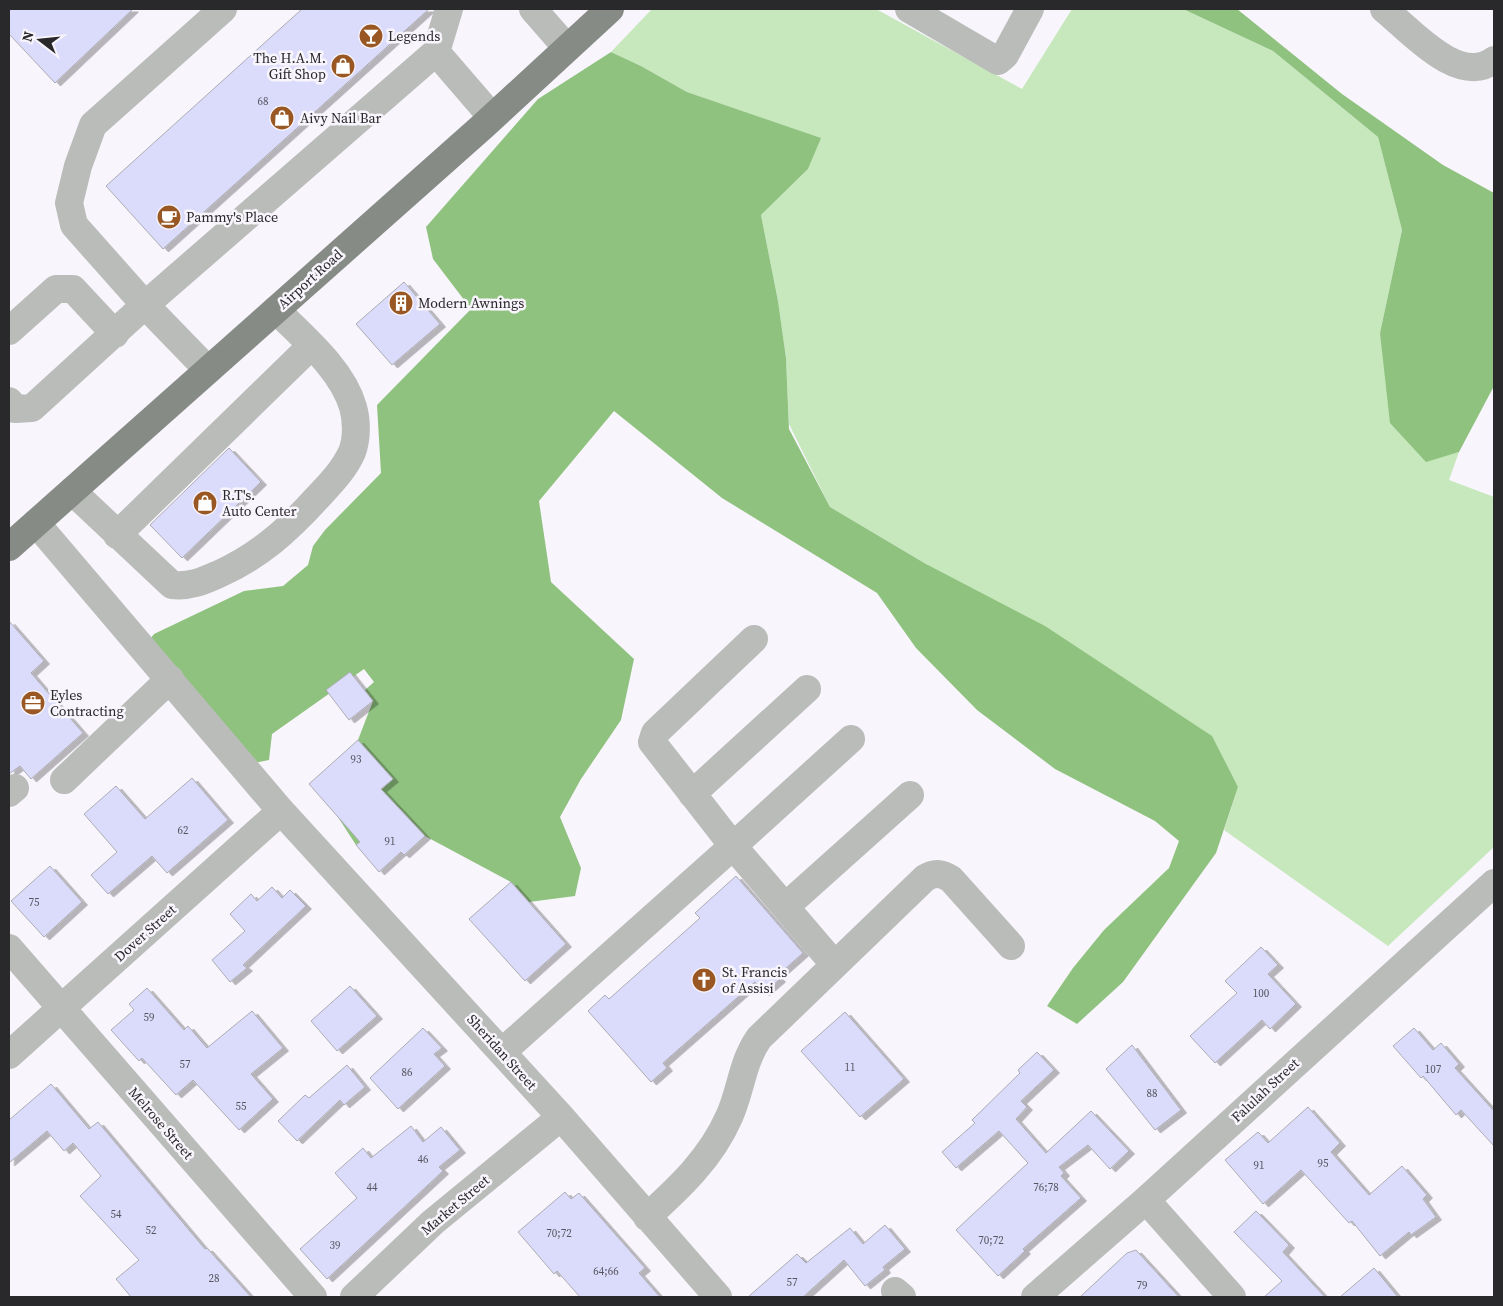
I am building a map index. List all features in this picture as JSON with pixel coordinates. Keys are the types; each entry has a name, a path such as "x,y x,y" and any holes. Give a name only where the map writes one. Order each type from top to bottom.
{"main road":[{"name":"Airport Road","path":"9,547 492,117 610,9"}],"street":[{"path":"208,370 145,305 74,226 69,203 78,166 93,125 223,9"},
{"path":"9,401 15,409 32,408 145,305 436,52 450,9"},
{"path":"532,9 567,48"},
{"path":"909,9 941,17 998,61 1005,55 1030,9"},
{"path":"1384,9 1446,60 1459,66 1473,68 1488,65 1494,60"},
{"path":"436,52 492,117"},
{"path":"9,331 56,290 73,289 114,334"},
{"path":"72,491 162,578 172,585 183,587 195,584 245,563 292,526 339,474 352,452 356,433 354,408 346,391 331,368 276,310"},
{"path":"117,534 311,346"},
{"name":"Sheridan Street","path":"36,523 281,811 561,1117 718,1297"},
{"path":"754,639 655,733 652,739 654,747 733,846 834,964"},
{"path":"64,780 170,679"},
{"path":"692,794 807,689"},
{"path":"502,1052 851,739"},
{"path":"785,907 910,795"},
{"name":"Dover Street","path":"9,1055 281,811"},
{"path":"647,1216 701,1164 719,1138 730,1115 751,1050 767,1029 924,878 933,873 941,873 951,879 1012,946"},
{"name":"Falulah Street","path":"1035,1297 1146,1200 1310,1049 1491,890"},
{"name":"Melrose Street","path":"9,948 313,1297"},
{"name":"Market Street","path":"354,1297 433,1222 561,1117"},
{"path":"1146,1200 1232,1297"}],"green space":[{"path":"652,9 876,9 1022,89 1072,9 1183,9 1273,51 1378,137 1402,230 1380,333 1426,461 1459,452 1449,480 1494,497 1494,847 1388,946 1224,830 1238,787 926,564 830,507 789,424 786,358 778,301 761,215 808,169 820,138 687,92 641,66 611,52"},
{"path":"1183,9 1237,9 1342,94 1443,165 1494,193 1494,386 1459,452 1426,462 1390,423 1380,333 1402,230 1378,137 1273,51"},
{"path":"611,52 641,66 687,92 821,138 808,169 761,215 778,301 786,358 789,429 830,507 926,564 1045,626 1212,736 1238,787 1216,853 1123,982 1077,1024 1047,1006 1073,968 1104,930 1169,868 1179,841 1155,821 1055,769 977,710 916,648 877,593 722,498 614,411 539,501 551,582 634,659 621,720 581,779 560,817 581,868 575,896 529,902 511,882 425,836 398,807 356,845 336,814 374,796 393,779 358,740 373,701 365,690 374,682 364,669 272,734 269,760 244,765 143,648 154,634 244,591 283,586 308,565 313,546 325,530 381,473 377,405 471,309 433,259 426,227 538,99"}],"building":[{"path":"9,9 133,9 55,83 9,34"},
{"path":"302,9 429,9 163,249 106,186"},
{"name":"Modern Awnings","path":"404,282 440,324 392,365 356,324"},
{"name":"R.T's. Auto Center","path":"229,448 261,482 182,558 150,525"},
{"name":"Eyles Contracting","path":"9,621 44,661 31,673 83,733 31,779 20,766 9,774"},
{"path":"350,672 373,701 349,720 326,690"},
{"path":"358,740 393,779 381,789 425,836 404,855 401,852 379,872 356,845 360,842 309,784"},
{"path":"192,778 228,820 167,873 152,856 108,894 91,875 117,852 84,814 116,786 145,819"},
{"path":"50,866 82,902 44,937 11,901"},
{"name":"St. Francis of Assisi","path":"736,876 803,953 777,976 780,979 764,993 755,982 663,1063 667,1068 651,1082 588,1011 605,995 609,999 700,918 695,913"},
{"path":"511,882 566,944 525,981 469,919"},
{"path":"272,887 282,898 290,890 306,906 243,965 247,968 230,982 212,960 245,931 230,914 251,894 257,901"},
{"path":"1261,947 1278,965 1268,974 1296,1004 1270,1029 1262,1020 1215,1063 1190,1036 1237,993 1225,981"},
{"path":"350,986 377,1016 337,1051 311,1021"},
{"path":"147,988 184,1030 188,1026 207,1048 252,1011 283,1048 251,1074 273,1099 239,1130 193,1080 176,1095 142,1058 139,1061 111,1030 134,1010 129,1004"},
{"path":"845,1012 904,1079 860,1117 801,1051"},
{"path":"423,1028 442,1048 434,1054 445,1066 398,1109 370,1078"},
{"path":"1414,1028 1433,1050 1441,1043 1459,1064 1455,1068 1494,1111 1494,1146 1461,1110 1456,1115 1423,1076 1421,1078 1393,1046"},
{"path":"1132,1045 1181,1110 1155,1130 1106,1069"},
{"path":"1037,1052 1054,1070 1021,1101 1027,1107 1016,1119 1046,1153 1091,1111 1129,1151 1110,1169 1088,1145 1059,1167 1064,1173 1061,1176 1081,1198 1023,1249 1025,1251 998,1276 956,1230 1028,1163 999,1131 956,1168 942,1152 975,1123 972,1120 1020,1073 1018,1070"},
{"path":"347,1065 365,1087 344,1105 340,1100 297,1141 278,1121 305,1095 309,1098"},
{"path":"51,1084 89,1129 98,1122 205,1249 207,1248 251,1297 131,1297 116,1279 139,1260 80,1196 101,1176 73,1143 64,1151 47,1131 9,1163 9,1120"},
{"path":"1308,1107 1340,1143 1331,1152 1369,1195 1402,1166 1427,1195 1423,1199 1436,1217 1411,1235 1409,1232 1380,1256 1352,1221 1349,1223 1301,1170 1263,1204 1225,1160 1258,1132 1268,1143"},
{"path":"411,1126 423,1142 441,1127 460,1150 439,1167 443,1171 327,1279 300,1249 357,1198 335,1173 363,1148 371,1158"},
{"path":"565,1192 571,1199 579,1193 645,1268 639,1273 660,1297 580,1297 557,1271 554,1274 518,1232"},
{"path":"1256,1211 1289,1245 1283,1252 1325,1297 1264,1297 1282,1281 1234,1232"},
{"path":"885,1225 905,1249 883,1267 885,1270 865,1286 844,1260 803,1297 748,1297 797,1254 806,1263 850,1228 863,1244"},
{"path":"1136,1250 1179,1297 1080,1297 1127,1253"},
{"path":"1374,1268 1398,1297 1340,1297"}],"place":[{"name":"Legends","path":"371,36"},
{"name":"The H.A.M. Gift Shop","path":"343,66"},
{"name":"Aivy Nail Bar","path":"282,118"},
{"name":"Pammy's Place","path":"169,217"},
{"name":"Modern Awnings","path":"401,303"},
{"name":"R.T's. Auto Center","path":"205,503"},
{"name":"Eyles Contracting","path":"33,703"},
{"name":"St. Francis of Assisi","path":"704,980"}]}
